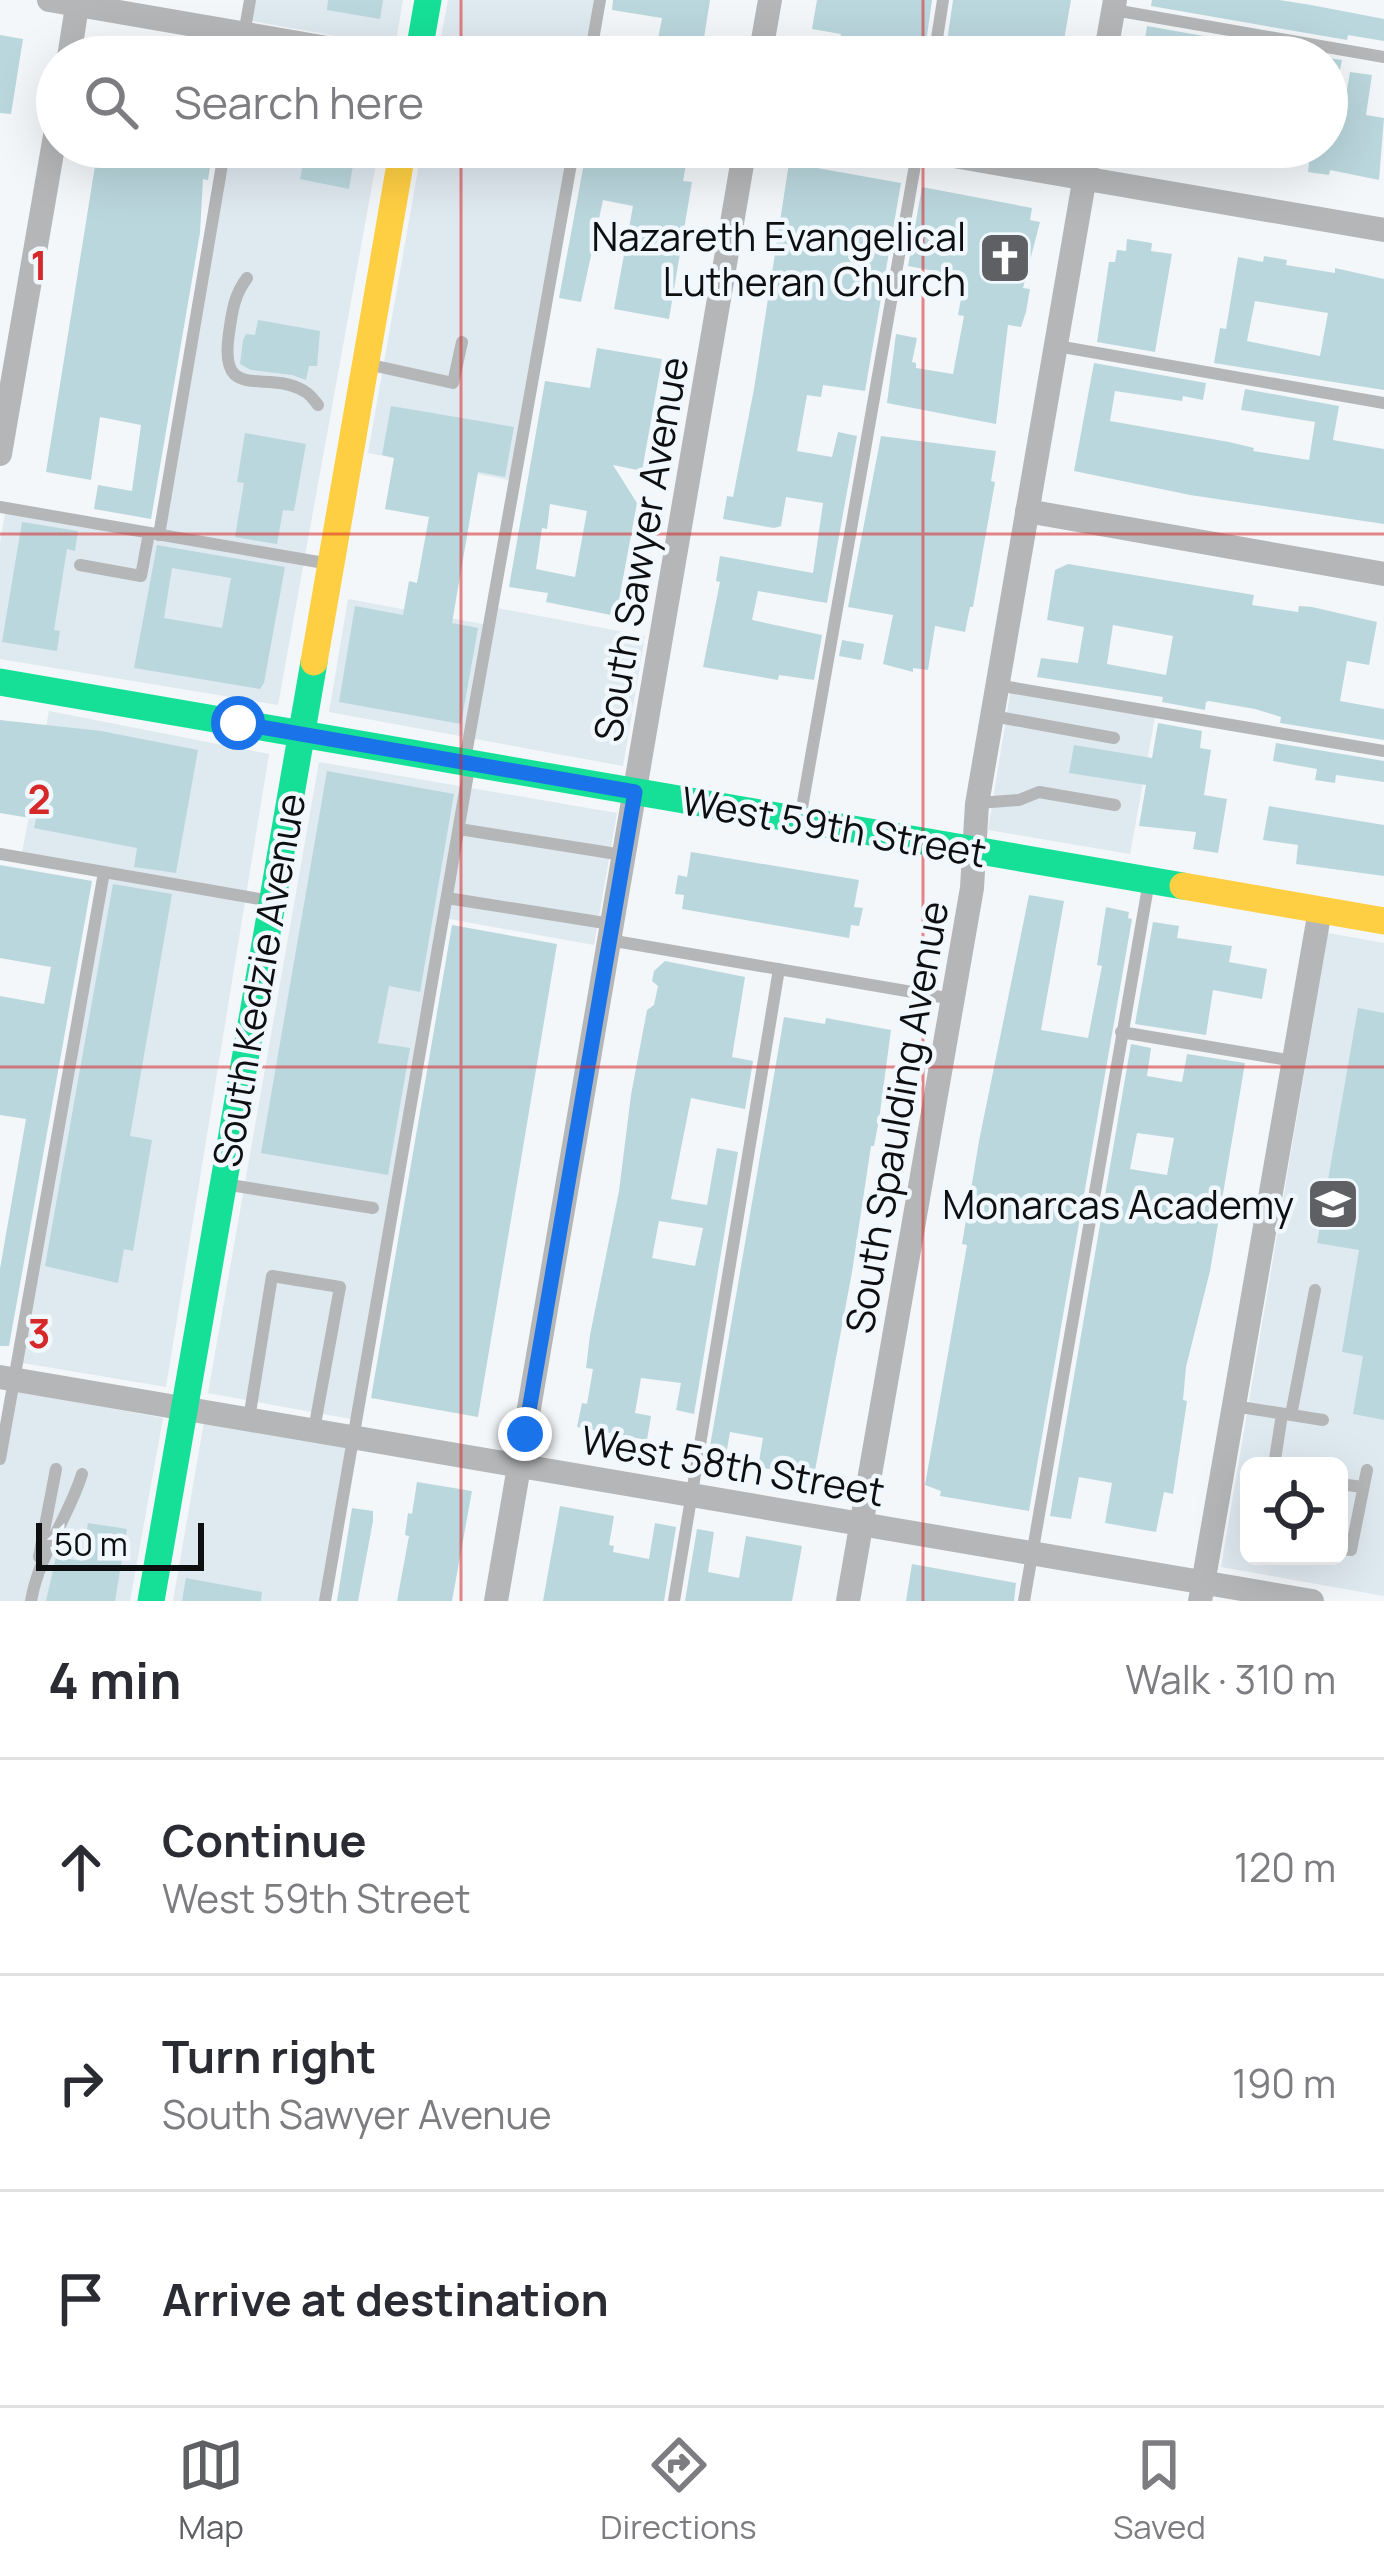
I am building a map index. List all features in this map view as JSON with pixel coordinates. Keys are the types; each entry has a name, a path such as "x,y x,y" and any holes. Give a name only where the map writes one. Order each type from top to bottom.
{"main road":[{"path":"422,36 428,0"},
{"name":"South Kedzie Avenue","path":"151,1601 399,168"},
{"name":"West 59th Street","path":"0,682 1384,921"}],"street":[{"path":"49,0 78,2 208,36"},
{"path":"764,36 770,0"},
{"path":"72,36 78,2"},
{"path":"1109,36 1114,5"},
{"path":"0,454 49,168"},
{"name":"South Sawyer Avenue","path":"496,1601 741,168"},
{"path":"1027,168 1384,230"},
{"name":"South Spaulding Avenue","path":"848,1601 972,888 976,804 1086,168"},
{"path":"1027,511 1384,574"},
{"path":"1202,1592 1320,910"},
{"name":"West 58th Street","path":"7,1378 1032,1553 1202,1592 1312,1601"}],"lane":[{"path":"244,36 250,0"},
{"path":"594,36 600,0"},
{"path":"937,36 943,0"},
{"path":"1114,5 1275,36"},
{"path":"1348,50 1384,57"},
{"path":"80,565 141,576 154,534 221,168"},
{"path":"326,1601 570,168"},
{"path":"800,820 909,168"},
{"path":"247,278 234,302 225,359 229,368 242,379 303,390 318,405"},
{"path":"366,363 453,382 462,341"},
{"path":"1055,346 1384,403"},
{"path":"0,507 331,564"},
{"path":"997,685 1384,751"},
{"path":"992,716 1114,738"},
{"path":"976,804 1019,800 1039,792 1115,805"},
{"path":"459,829 624,855"},
{"path":"0,854 272,901"},
{"path":"0,1459 7,1378 104,872"},
{"path":"1024,1601 1149,880"},
{"path":"447,898 779,969 952,999"},
{"path":"674,1601 779,969"},
{"path":"1121,1032 1294,1061"},
{"path":"223,1184 373,1208"},
{"path":"249,1420 272,1276 340,1287 314,1430"},
{"path":"1276,1457 1315,1290"},
{"path":"1234,1406 1323,1420"},
{"path":"31,1601 56,1469"},
{"path":"1348,1550 1366,1470"},
{"path":"38,1566 73,1503 82,1474"},
{"path":"1348,1485 1364,1487"}],"shaded area":[{"path":"250,0 403,0 397,36 335,36 247,20"},
{"path":"448,0 600,0 594,36 441,36"},
{"path":"221,168 375,168 278,705 0,659 0,542 6,508 158,534"},
{"path":"418,168 570,168 514,481 368,453"},
{"path":"348,599 488,625 492,607 645,636 623,766 329,712"},
{"path":"1011,688 1156,712 1130,854 988,830"},
{"path":"49,711 269,754 166,1387 17,1362 104,873 21,858"},
{"path":"319,762 617,813 594,945 444,918 356,1420 208,1393"},
{"name":"Monarcas Academy","path":"1328,933 1384,943 1384,1596 1221,1567"},
{"path":"12,1390 163,1418 130,1601 0,1601 0,1459"},
{"path":"204,1422 352,1448 325,1601 173,1601"}],"building":[{"path":"328,0 383,0 380,19 327,10"},
{"path":"613,0 710,0 704,36 659,36 662,18 612,10"},
{"path":"817,0 932,0 927,36 841,36 812,29"},
{"path":"953,0 1071,0 1065,36 948,36"},
{"path":"1152,0 1279,0 1384,19 1384,41 1324,36 1151,6"},
{"path":"1147,26 1204,36 1146,36"},
{"path":"0,35 23,39 11,114 0,113"},
{"path":"1350,72 1372,75 1366,115 1384,118 1379,180 1330,170 1329,175 1308,172 1308,168 1348,168"},
{"path":"95,168 210,168 208,180 203,179 200,233 151,519 94,509 98,485 132,491 141,425 100,417 91,480 46,472"},
{"path":"302,168 352,168 349,189 300,179"},
{"path":"583,168 685,168 683,181 692,182 669,319 614,309 633,206 603,200 581,302 559,298"},
{"path":"788,168 817,168 901,183 865,391 823,385 821,397 807,395 797,451 832,457 838,432 857,436 827,603 758,591 752,620 822,635 814,680 779,675 778,680 703,667 720,582 716,581 720,556 813,573 823,503 786,497 781,526 774,528 723,519 727,496 733,497"},
{"path":"922,187 1032,208 1030,220 1040,222 1023,288 1030,289 1026,312 1021,327 1008,325 996,424 887,403 896,334 917,338 912,362 916,368 953,374 964,316 958,315 965,277 908,266"},
{"path":"1127,239 1152,243 1151,251 1172,254 1155,352 1097,342 1109,262 1115,262 1117,250 1126,251"},
{"path":"1264,256 1287,260 1286,265 1335,273 1335,268 1384,279 1384,390 1214,363 1220,328 1226,329 1238,257 1263,262","holes":["1255,301 1328,313 1320,356 1247,341"]},
{"path":"258,320 320,331 317,366 309,366 306,380 240,364 243,340 246,334 255,335"},
{"path":"597,348 662,359 642,471 613,465 637,503 616,616 546,602 548,593 509,587 545,381 590,388","holes":["550,504 587,511 575,577 536,569"]},
{"path":"1094,363 1206,383 1203,400 1115,391 1110,421 1229,442 1253,451 1309,460 1315,422 1241,410 1245,389 1339,406 1333,440 1384,449 1384,524 1190,495 1074,471"},
{"path":"391,406 514,427 505,477 478,472 452,623 478,628 461,724 339,702 355,606 403,615 409,581 417,583 429,517 385,509 394,458 382,455"},
{"path":"245,433 306,444 294,511 283,510 277,544 235,537 244,483 237,482"},
{"path":"881,436 996,451 973,607 965,632 935,626 928,670 913,668 913,672 883,664 893,615 848,607"},
{"path":"22,522 78,531 75,551 67,549 54,630 60,631 57,651 2,642"},
{"path":"157,545 285,567 260,689 134,668","holes":["172,568 231,578 222,628 164,618"]},
{"path":"1068,564 1254,595 1252,605 1298,612 1299,606 1312,607 1377,622 1369,665 1347,661 1340,701 1384,709 1384,740 1280,723 1281,717 1255,709 1209,701 1205,710 1162,702 1163,697 1037,677 1041,658 1078,663 1084,627 1047,620 1055,570","holes":["1113,625 1173,636 1166,675 1107,664"]},
{"path":"842,640 864,644 861,660 839,656"},
{"path":"0,720 101,731 198,750 176,873 134,867 137,848 34,828 36,819 0,813"},
{"path":"1158,723 1202,731 1200,748 1211,750 1204,795 1227,799 1218,853 1193,849 1196,832 1139,826 1146,785 1069,773 1074,745 1152,758"},
{"path":"1276,743 1384,761 1384,782 1336,775 1335,783 1315,780 1317,769 1273,761"},
{"path":"327,771 454,794 420,992 389,986 378,1043 410,1048 388,1175 261,1153"},
{"path":"1269,806 1384,825 1384,876 1296,864 1298,845 1263,840"},
{"path":"691,852 859,880 854,907 863,908 859,926 851,925 849,938 682,909 684,895 675,894 678,875 687,877"},
{"path":"0,865 92,881 9,1346 0,1346 0,1269 26,1119 0,1115 0,996 44,1004 51,967 0,958"},
{"path":"113,884 172,894 130,1136 152,1140 133,1251 124,1249 118,1283 45,1266"},
{"path":"1029,895 1064,901 1041,1030 1088,1038 1102,966 1097,965 1106,907 1129,912 1132,919 1029,1511 940,1496 941,1491 925,1485 967,1245 962,1244 979,1141"},
{"path":"1153,922 1179,926 1177,938 1232,946 1229,962 1267,969 1262,999 1213,990 1206,1035 1135,1024"},
{"path":"452,925 557,944 478,1417 371,1398"},
{"path":"665,961 745,977 732,1057 753,1061 745,1109 691,1098 671,1199 707,1205 717,1148 738,1152 694,1414 676,1410 681,1383 641,1378 635,1413 651,1416 647,1440 577,1427 593,1369 586,1368 590,1335 619,1191 631,1095 647,1010 654,1005 658,986 652,981 654,971","holes":["659,1221 703,1228 695,1266 652,1258"]},
{"path":"1358,1008 1384,1013 1384,1420 1353,1414 1363,1356 1342,1352 1359,1250 1317,1243"},
{"path":"784,1017 825,1024 826,1018 891,1030 814,1476 758,1467 763,1438 730,1432 725,1461 708,1458"},
{"path":"1131,1044 1151,1048 1147,1076 1182,1082 1187,1054 1245,1063 1210,1271 1186,1367 1183,1400 1187,1401 1173,1494 1164,1492 1156,1532 1105,1523 1112,1483 1079,1477 1071,1519 1050,1516","holes":["1137,1133 1174,1138 1167,1175 1130,1169"]},
{"path":"417,1482 472,1491 452,1601 397,1601 409,1536 405,1535 408,1513 412,1514"},
{"path":"560,1506 614,1516 609,1545 614,1546 613,1552 649,1559 655,1523 676,1527 664,1601 543,1601"},
{"path":"352,1508 373,1511 373,1521 358,1601 337,1601"},
{"path":"88,1523 127,1529 115,1601 46,1601 56,1557 82,1561"},
{"path":"697,1529 714,1532 708,1572 739,1578 746,1536 802,1546 792,1601 685,1601"},
{"path":"912,1564 1016,1583 1014,1601 906,1601"},
{"path":"186,1578 262,1592 261,1601 182,1601"}],"traffic: fast":[{"path":"422,36 428,0"},
{"path":"151,1601 314,662"},
{"path":"0,682 1183,886"}],"traffic: slow":[{"path":"314,662 399,168"},
{"path":"1183,886 1384,921"}],"place":[{"name":"Nazareth Evangelical Lutheran Church","path":"1005,258"},
{"name":"Monarcas Academy","path":"1333,1204"}],"route":[{"path":"238,723 635,792 525,1434"}]}
